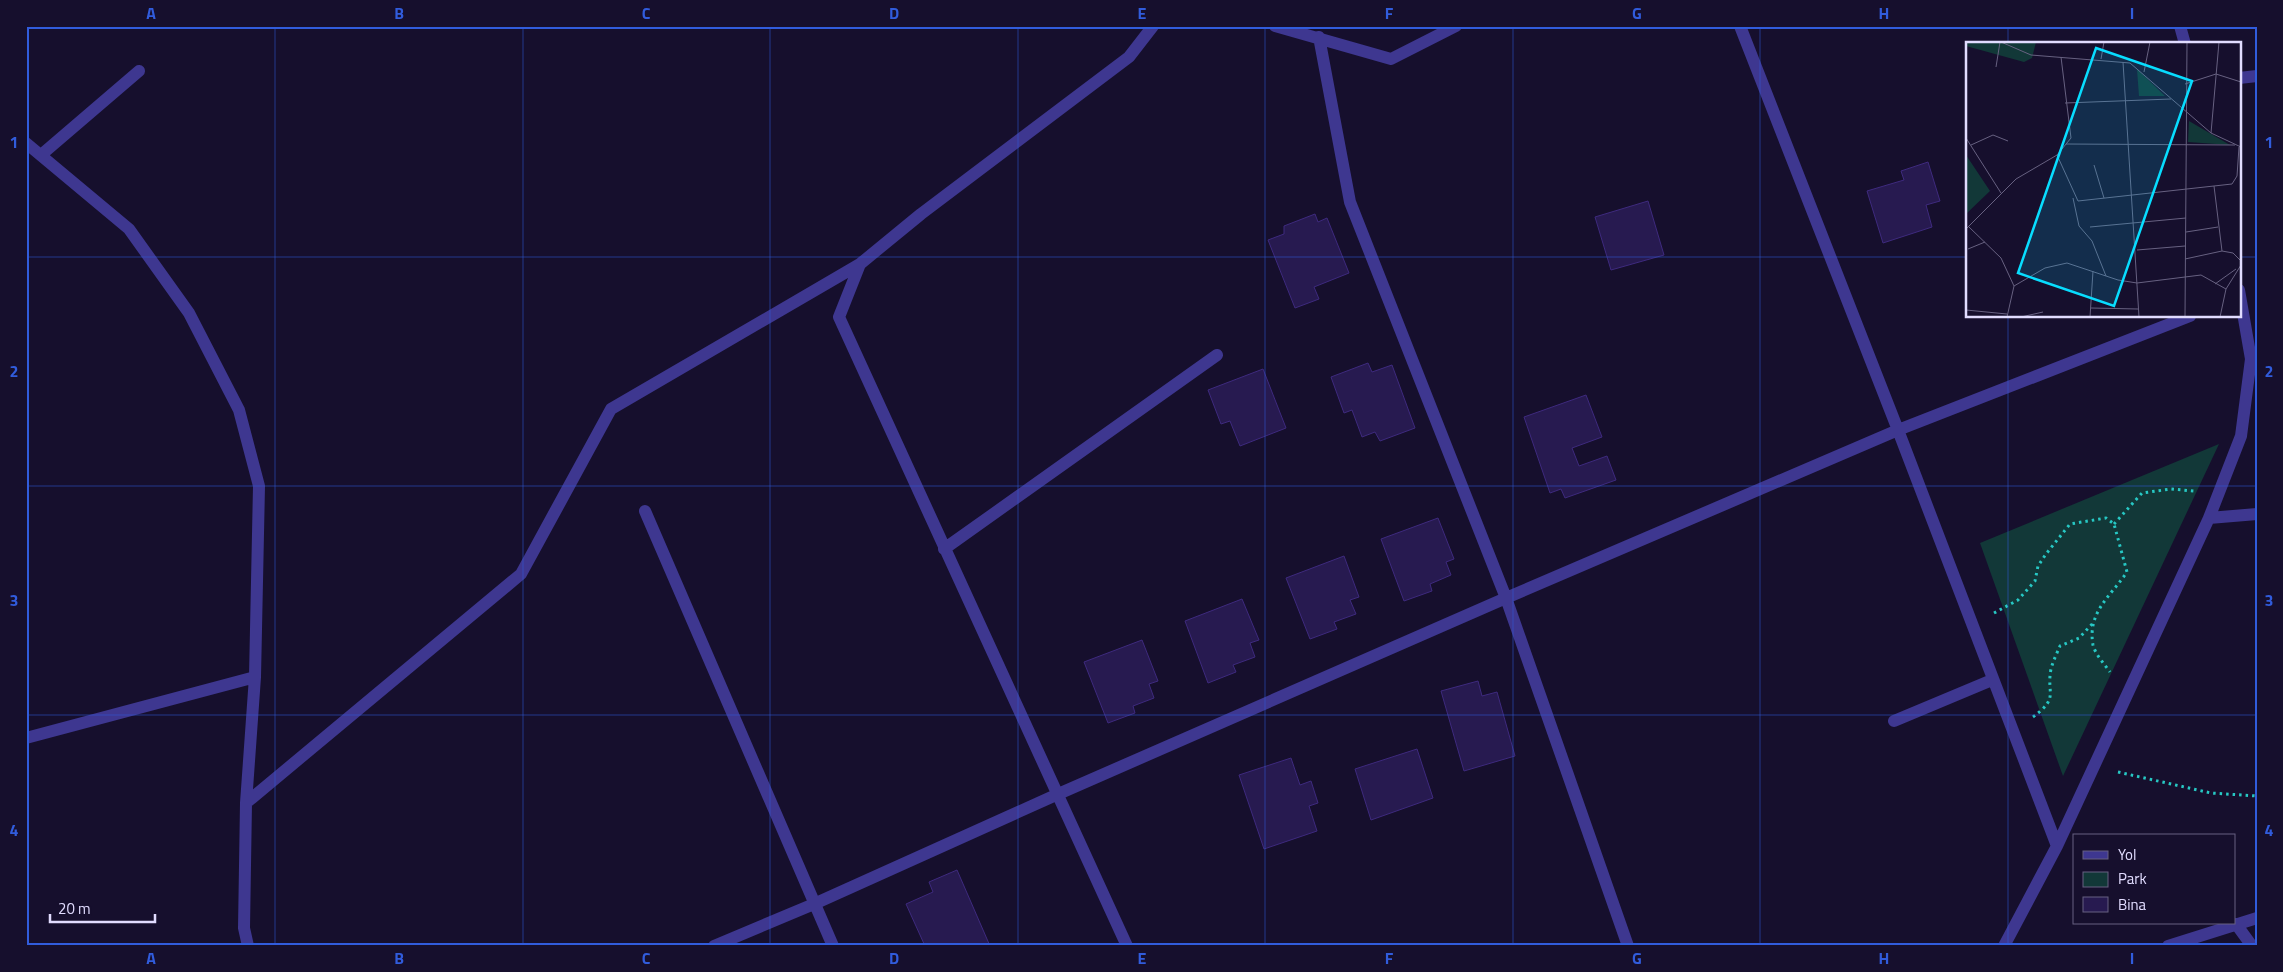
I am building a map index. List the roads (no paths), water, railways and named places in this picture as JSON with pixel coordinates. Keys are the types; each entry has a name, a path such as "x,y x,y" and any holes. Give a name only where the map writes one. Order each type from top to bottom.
{"street":[{"path":"246,803 521,574 611,409 860,264 921,214 1129,57 1153,26"},
{"path":"1275,26 1391,59 1456,26"},
{"path":"1740,26 1898,430 2056,846"},
{"path":"2180,26 2184,42"},
{"path":"1319,37 1350,202 1506,598 1628,946"},
{"path":"41,155 139,71"},
{"path":"2240,78 2257,76"},
{"path":"26,143 129,229 189,313 239,410 259,486 255,677 246,803 244,928 248,946"},
{"path":"860,264 839,317 1056,795 1127,946"},
{"path":"2004,946 2056,846 2209,518 2241,436 2251,360 2240,295"},
{"path":"714,946 814,904 1056,795 1506,598 1898,430 2185,318"},
{"path":"944,549 1217,355"},
{"path":"645,512 833,946"},
{"path":"2209,518 2257,514"},
{"path":"26,738 255,677"},
{"path":"1894,721 1992,680"},
{"path":"2168,946 2257,918"},
{"path":"2236,924 2252,946"}]}
